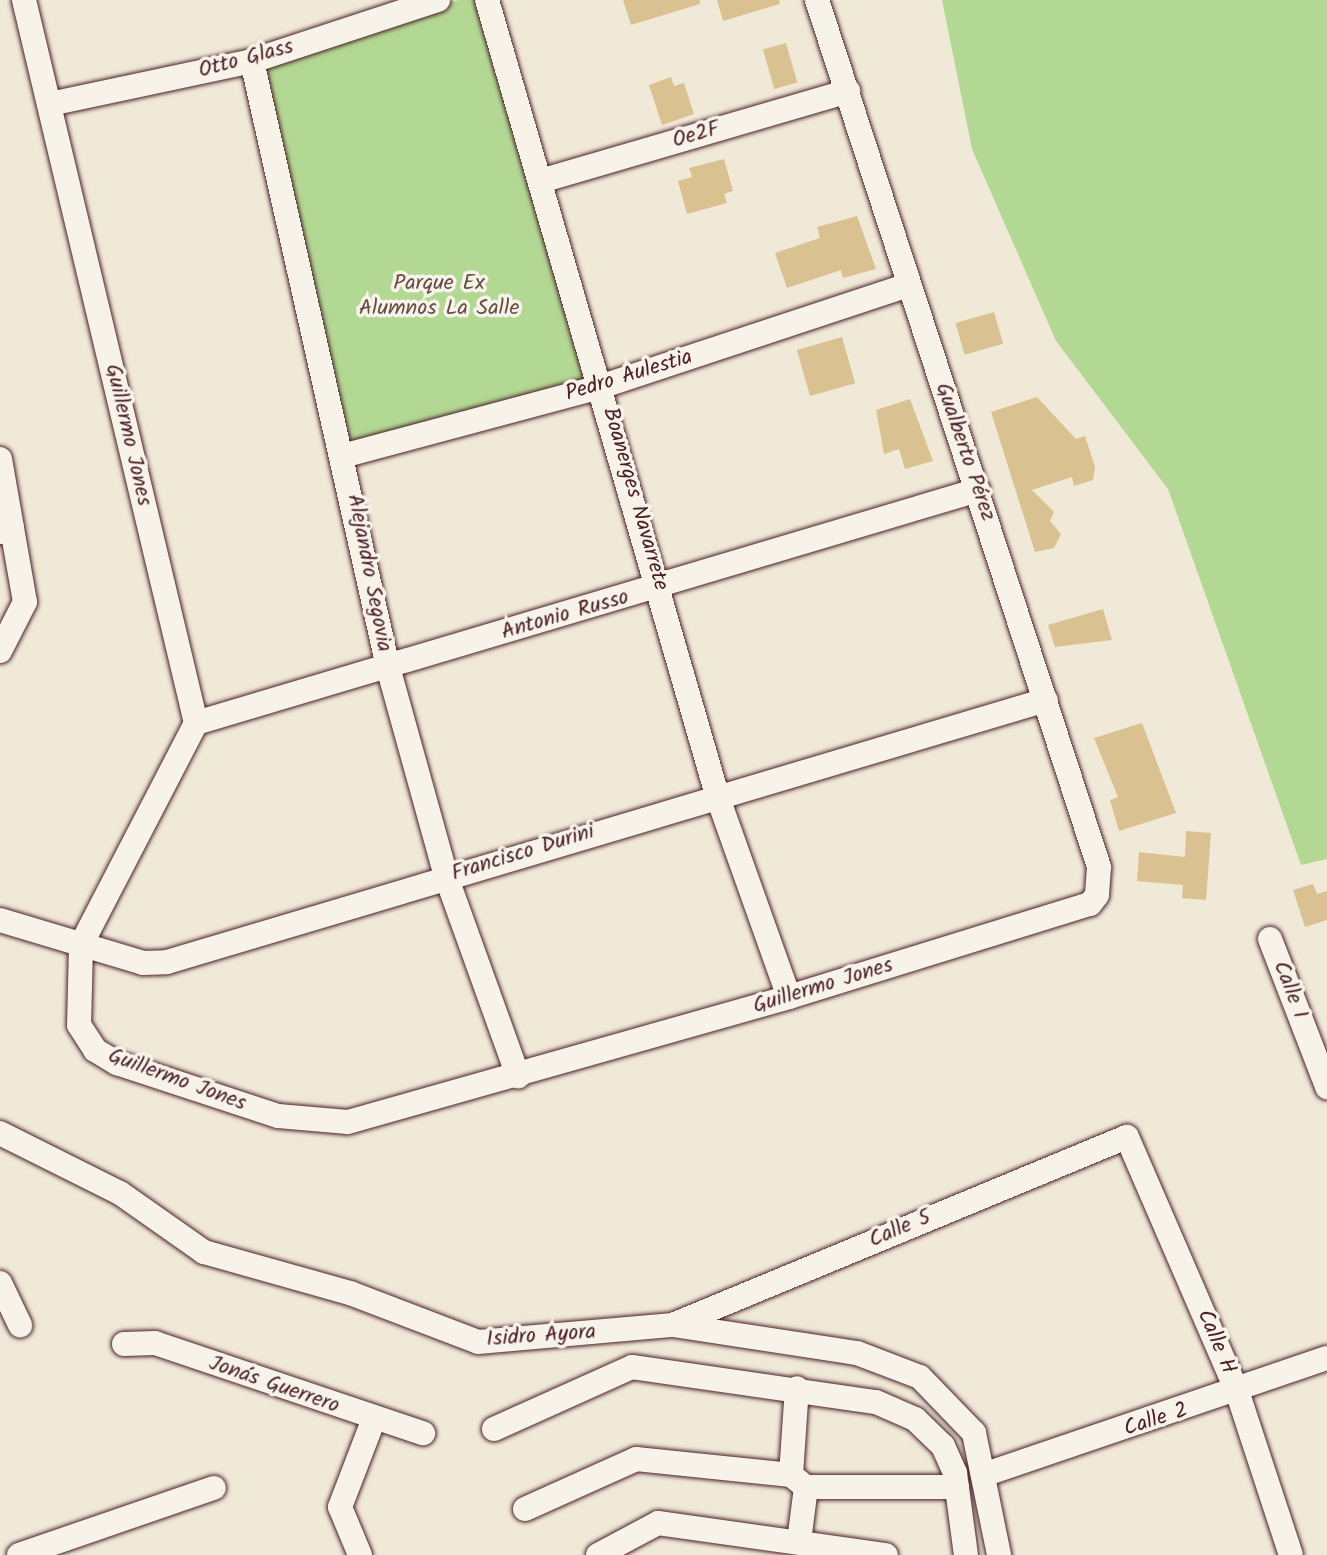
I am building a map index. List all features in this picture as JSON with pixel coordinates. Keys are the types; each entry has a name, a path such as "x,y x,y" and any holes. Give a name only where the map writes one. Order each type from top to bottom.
{"street":[{"name":"Guillermo Jones","path":"24,0 196,723 81,945 79,1025 95,1050 278,1116 348,1122 789,997 1090,904"},
{"name":"Otto Glass","path":"50,104 252,61 438,0"},
{"name":"Boanerges Navarrete","path":"487,0 544,180 717,795 789,997"},
{"name":"Gualberto Pérez","path":"817,0 1099,867 1101,885 1090,904"},
{"name":"Alejandro Segovia","path":"252,61 346,455 388,667 446,876 518,1076"},
{"name":"Oe2F","path":"544,180 848,91"},
{"name":"Pedro Aulestia","path":"346,455 603,386 909,285"},
{"path":"0,459 6,530 25,602 0,651"},
{"name":"Antonio Russo","path":"196,723 978,490"},
{"name":"Francisco Durini","path":"0,920 143,963 167,962 717,795 1046,700"},
{"name":"Calle I","path":"1270,939 1327,1087"},
{"name":"Isidro Ayora","path":"0,1133 120,1193 204,1252 350,1293 478,1342 673,1325 857,1353 920,1377 974,1433 999,1555"},
{"name":"Calle 5","path":"673,1325 1127,1137"},
{"name":"Calle H","path":"1127,1137 1238,1394 1291,1555"},
{"path":"0,1283 20,1325"},
{"name":"Jonás Guerrero","path":"124,1344 155,1343 373,1421 423,1433"},
{"name":"Calle 2","path":"983,1475 1238,1394 1327,1358"},
{"path":"494,1429 624,1368 797,1388 876,1402 915,1419 943,1446 957,1487 966,1555"},
{"path":"797,1388 799,1542"},
{"path":"360,1555 340,1507 373,1421"},
{"path":"525,1509 636,1459 798,1481 957,1487"},
{"path":"19,1555 214,1488"},
{"path":"598,1555 658,1523 886,1555"}],"green space":[{"name":"Parque Ex Alumnos La Salle","path":"459,0 476,0 603,386 346,455 252,61"},
{"path":"942,0 1327,0 1327,859 1301,865 1168,489 1056,341 972,149"}],"building":[{"path":"623,0 700,0 700,4 631,25"},
{"path":"717,0 779,0 780,4 723,21"},
{"path":"786,43 797,82 774,89 763,50"},
{"path":"671,77 674,86 684,83 694,114 662,125 649,85"},
{"path":"724,159 733,191 724,194 727,203 687,214 678,181 692,177 689,168"},
{"path":"857,216 876,269 843,278 841,270 787,288 775,253 820,238 817,227"},
{"path":"994,312 1003,344 965,355 956,323"},
{"path":"842,337 855,383 810,396 797,350"},
{"path":"1037,397 1076,439 1085,436 1095,467 1093,480 1074,486 1072,477 1032,490 1054,512 1050,521 1061,534 1054,548 1035,552 991,412"},
{"path":"910,399 933,461 905,469 899,449 884,454 876,410"},
{"path":"1103,609 1112,640 1055,647 1048,625"},
{"path":"1142,723 1176,813 1119,831 1110,800 1118,797 1094,738"},
{"path":"1186,831 1211,833 1206,900 1182,898 1183,885 1137,881 1139,852 1185,857"},
{"path":"1313,884 1317,894 1327,891 1327,920 1305,927 1293,890"}]}
